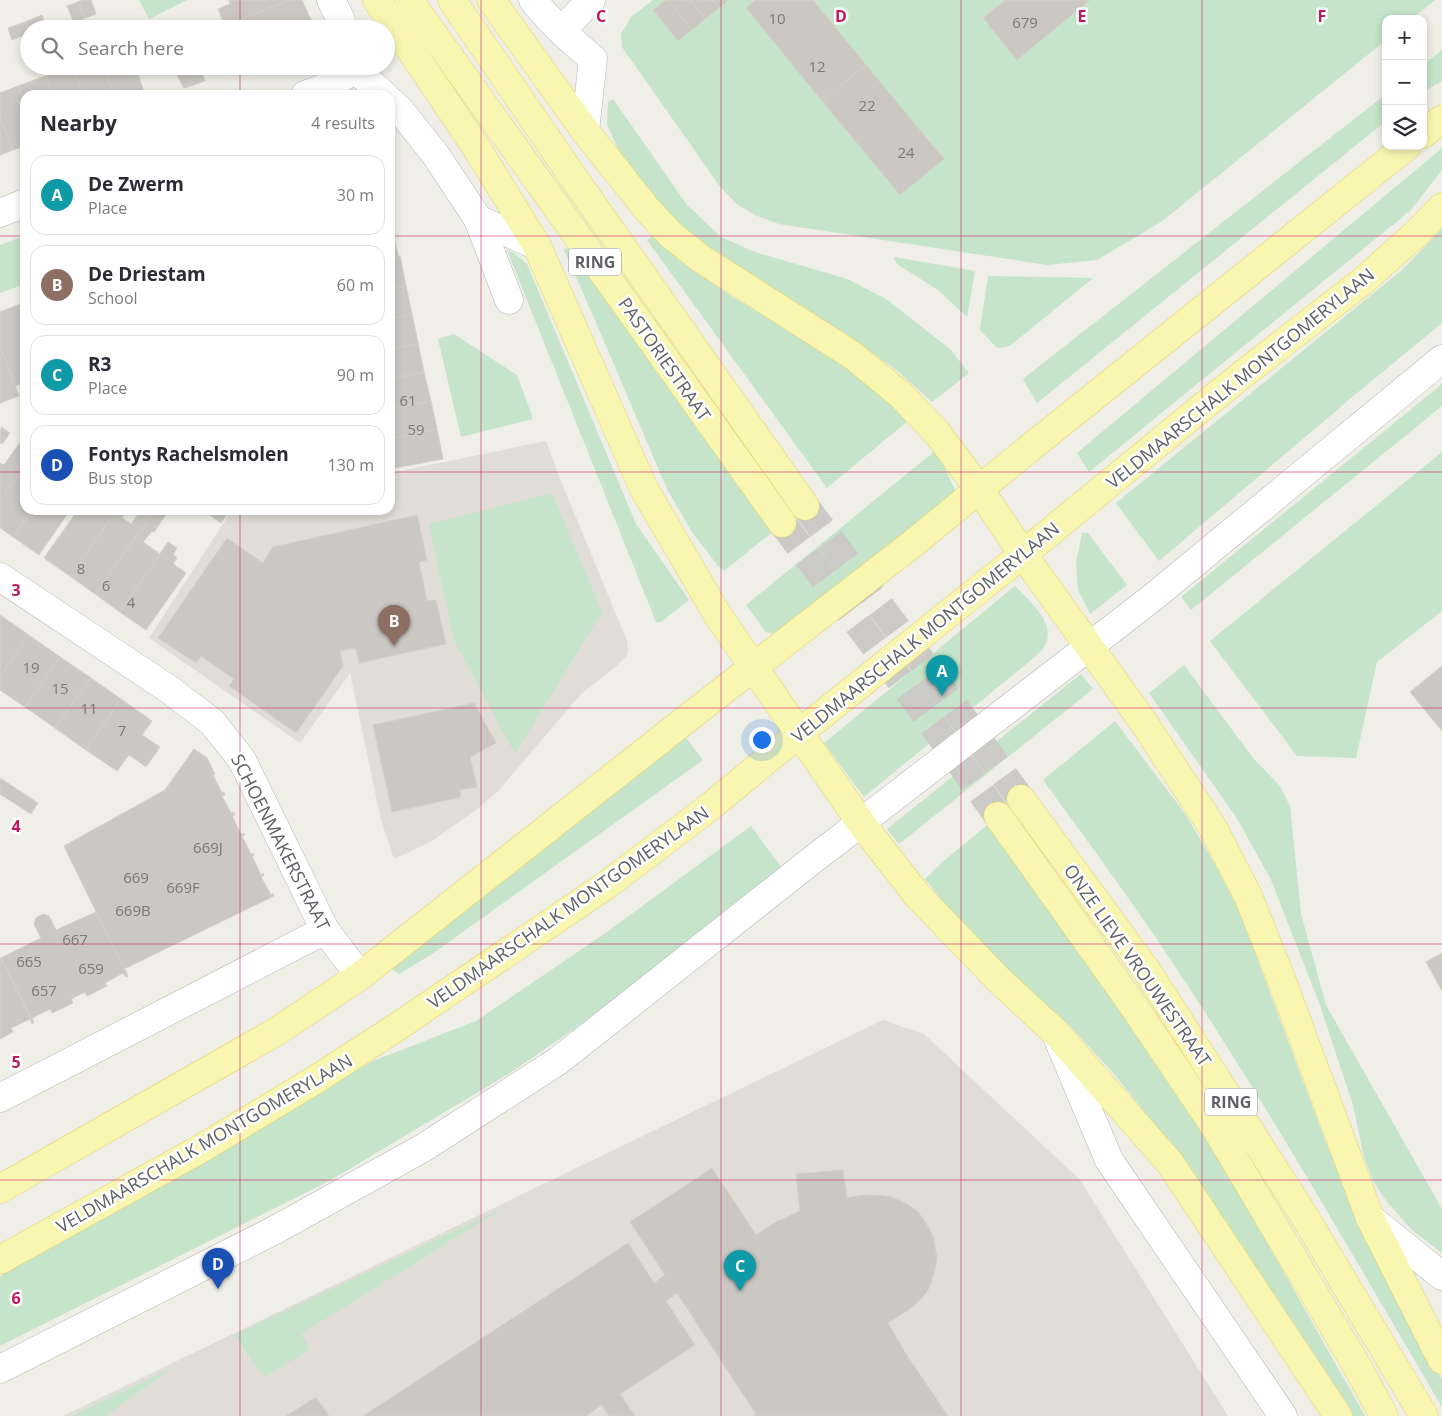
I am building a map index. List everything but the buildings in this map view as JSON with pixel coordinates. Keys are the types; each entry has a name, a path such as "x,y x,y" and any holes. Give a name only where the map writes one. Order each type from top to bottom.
{"main road":[{"path":"377,0 390,20"},
{"name":"PASTORIESTRAAT","path":"409,0 782,523"},
{"name":"PASTORIESTRAAT","path":"452,0 573,177 805,506"},
{"path":"491,0 585,131 646,208 670,234 700,258 852,355 901,395 938,434 1142,720 1213,828 1248,896 1282,981 1370,1218 1442,1360"},
{"path":"395,27 476,147 537,246 644,489 716,614 861,823 917,895 998,979 1056,1033 1170,1163 1338,1416"},
{"path":"1427,131 1442,118"},
{"path":"0,1189 274,1032 360,976 911,545 1402,150"},
{"name":"VELDMAARSCHALK MONTGOMERYLAAN","path":"0,1260 202,1148 315,1080 394,1029 605,886 711,806 1226,388 1363,280 1419,231 1442,207"},
{"name":"ONZE LIEVE VROUWESTRAAT","path":"1021,798 1147,971 1303,1214 1424,1416"},
{"name":"ONZE LIEVE VROUWESTRAAT","path":"998,816 1130,1001 1216,1130 1357,1366 1384,1416"}],"street":[{"path":"331,0 341,20"},
{"path":"533,0 561,31 594,59 585,131"},
{"path":"561,31 591,0"},
{"path":"319,90 344,75"},
{"path":"363,75 379,90"},
{"path":"395,106 435,154 478,220 510,300"},
{"path":"0,213 20,205"},
{"path":"478,220 537,246"},
{"path":"0,1369 275,1230 423,1148 558,1061 1152,598 1442,359"},
{"name":"SCHOENMAKERSTRAAT","path":"0,577 170,690 212,722 242,760 325,930 360,976"},
{"path":"0,1098 325,930"},
{"path":"1056,1033 1109,1160 1283,1416"},
{"path":"1370,1218 1442,1276"}],"shaded area":[{"path":"546,441 627,641 628,651 626,657 614,668 581,694 498,791 476,810 432,841 394,859 381,820 350,673 300,743 149,638 229,515 395,515 395,472"},
{"path":"883,1020 924,1034 1080,1180 1228,1416 63,1416"}],"green space":[{"path":"139,0 187,0 149,19"},
{"path":"653,0 1435,0 1417,15 1382,15 1382,43 1161,222 1097,260 1047,265 779,224 755,215 738,205 721,188 622,47 621,34 631,17"},
{"path":"1442,50 1442,81 1427,90 1427,62"},
{"path":"1382,97 1382,124 1037,403 1023,379"},
{"path":"613,99 687,205 721,237 755,252 847,279 886,299 950,349 969,373 932,402 900,373 845,333 772,292 707,249 667,213 619,152 607,124 608,102"},
{"path":"1442,148 1442,170 1411,210 1089,472 1077,453"},
{"path":"1442,229 1442,323 1159,561 1116,503 1402,270"},
{"path":"654,235 679,260 731,296 772,321 812,339 860,374 909,420 827,488 647,240"},
{"path":"20,238 20,286 0,293 0,245"},
{"path":"569,247 775,530 724,571 692,532 667,489 564,250"},
{"path":"507,250 514,253 527,264 636,524 689,600 661,622 656,622"},
{"path":"894,257 975,271 967,317 938,290 897,264"},
{"path":"988,276 1093,278 1010,346 997,348 980,330"},
{"path":"454,334 517,375 533,419 461,437 438,339"},
{"path":"1442,384 1442,406 1191,610 1181,597"},
{"path":"936,450 956,492 777,635 766,632 746,605"},
{"path":"1442,452 1442,611 1377,662 1356,758 1297,756 1210,641"},
{"path":"552,493 602,612 515,754 454,640 429,524"},
{"path":"1082,533 1088,533 1127,585 1090,614 1078,590 1076,563"},
{"path":"1015,586 1033,604 1044,619 1048,635 1043,648 1036,656 864,797 824,743"},
{"path":"1184,665 1253,758 1279,785 1290,806 1301,914 1326,1005 1442,1209 1442,1253 1413,1231 1387,1202 1373,1181 1364,1157 1353,1105 1320,1005 1271,880 1238,820 1149,693"},
{"path":"1081,674 1093,689 899,844 887,829"},
{"path":"1115,721 1186,815 1217,868 1241,915 1326,1143 1373,1247 1442,1379 1442,1407 1317,1194 1220,1035 1152,932 1043,780"},
{"path":"686,738 703,760 432,954 399,974 388,967 576,818"},
{"path":"991,822 1104,983 1185,1105 1250,1214 1365,1416 1348,1416 1163,1135 1115,1075 1068,1024 994,958 957,920 925,879 940,864"},
{"path":"751,826 781,867 596,1014 510,1073 331,1180 0,1346 0,1277 10,1269 373,1061 476,1021 607,932"},
{"path":"505,1207 301,1334 310,1349 265,1377 235,1336 232,1336"},
{"path":"174,1367 105,1416 72,1416"}],"tunnel":[{"path":"805,506 926,667 1021,799"},
{"path":"782,523 904,685 998,816"}],"place":[{"name":"De Driestam","path":"394,646"},
{"name":"De Zwerm","path":"942,696"},
{"name":"Fontys Rachelsmolen","path":"218,1289"},
{"name":"R3","path":"740,1291"}]}
